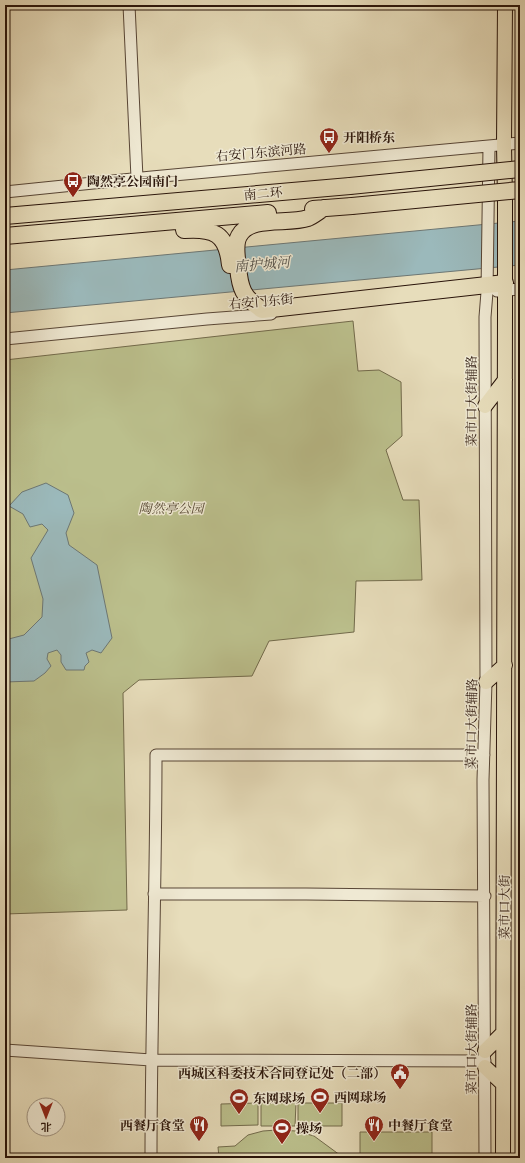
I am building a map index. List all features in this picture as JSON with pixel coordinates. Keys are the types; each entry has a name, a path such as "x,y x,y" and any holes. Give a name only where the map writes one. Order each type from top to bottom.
{"highway":[{"name":"南二环","path":"5,216 350,186 520,169"},
{"name":"南二环","path":"5,236 109,228 520,190"},
{"path":"242,300 236,246 238,237 244,230 254,224 307,218 324,208"},
{"path":"109,228 138,234 200,229 210,231 222,240 229,252 232,284 250,316"},
{"path":"242,300 262,310 505,281"}],"main road":[{"name":"菜市口大街","path":"503,1158 505,5"},
{"path":"485,406 505,380"},
{"path":"486,682 505,665"},
{"path":"503,1033 485,1060 503,1084"}],"street":[{"path":"129,5 137,178"},
{"name":"右安门东滨河路","path":"5,192 137,178 520,143"},
{"name":"菜市口大街辅路","path":"484,1158 484,755 486,682 485,317 489,147"},
{"path":"505,281 520,289"},
{"name":"右安门东街","path":"5,340 207,319 250,316 487,283"},
{"path":"151,1158 151,1060 156,755 484,755"},
{"path":"154,894 485,896"},
{"path":"5,1050 151,1060 485,1060"}],"green space":[{"name":"陶然亭公园","path":"353,321 358,371 379,370 401,382 402,436 386,450 403,500 419,500 422,580 356,581 354,632 269,641 252,676 139,680 123,693 127,910 5,914 5,360"},
{"name":"东网球场","path":"258,1103 258,1125 221,1126 221,1104"},
{"path":"261,1103 296,1103 295,1126 261,1126"},
{"name":"西网球场","path":"298,1103 342,1103 342,1126 298,1126"},
{"name":"操场","path":"263,1131 296,1131 314,1136 344,1158 219,1158 218,1147 235,1146 248,1135"},
{"path":"360,1132 432,1132 432,1158 360,1158"}],"water":[{"name":"南护城河","path":"520,221 520,265 5,313 5,270"},
{"path":"46,483 68,495 74,513 66,533 69,545 97,565 112,638 101,653 92,650 86,653 89,662 85,666 84,670 66,670 61,662 61,655 57,650 48,653 47,659 51,666 45,673 34,681 5,682 5,640 24,635 42,617 43,599 31,558 48,530 42,524 30,527 23,514 9,506 22,492"}],"place":[{"name":"开阳桥东","path":"329,154"},
{"name":"陶然亭公园南门","path":"73,198"},
{"name":"西城区科委技术合同登记处（二部）","path":"400,1090"},
{"name":"西网球场","path":"320,1114"},
{"name":"东网球场","path":"239,1115"},
{"name":"西餐厅食堂","path":"199,1142"},
{"name":"中餐厅食堂","path":"374,1142"},
{"name":"操场","path":"282,1145"}]}
